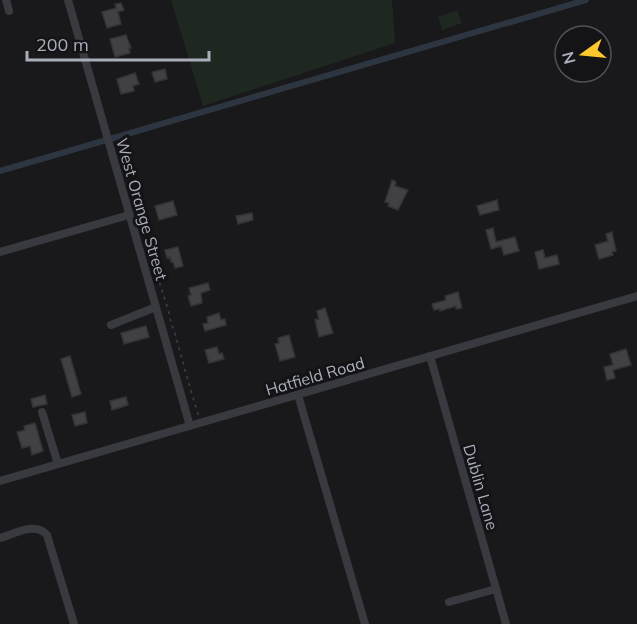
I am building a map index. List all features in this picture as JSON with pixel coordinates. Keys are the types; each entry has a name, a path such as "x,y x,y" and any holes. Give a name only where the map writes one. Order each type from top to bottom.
{"street":[{"path":"6,0 9,11"},
{"name":"West Orange Street","path":"68,0 190,426"},
{"path":"0,252 129,215"},
{"name":"Hatfield Road","path":"0,481 637,296"},
{"path":"111,325 156,308"},
{"name":"Dublin Lane","path":"430,356 506,624"},
{"path":"298,395 365,624"},
{"path":"42,412 58,464"},
{"path":"0,538 35,528 42,529 46,535 74,624"},
{"path":"448,602 496,589"}],"shaded area":[{"path":"171,0 392,0 395,43 203,106"},
{"path":"457,10 462,23 442,30 438,17"}],"building":[{"path":"121,3 124,10 118,12 121,24 107,28 102,12 116,8 115,4"},
{"path":"126,35 131,48 129,48 130,53 115,57 110,39"},
{"path":"165,69 167,79 155,82 152,72"},
{"path":"135,73 139,84 133,86 134,91 121,94 117,79"},
{"path":"392,180 396,182 395,186 408,190 398,210 388,206 389,203 385,202"},
{"path":"497,200 499,210 480,215 477,206"},
{"path":"173,201 177,215 159,220 155,206"},
{"path":"252,213 253,220 238,224 236,216"},
{"path":"493,228 496,242 515,237 519,251 504,255 501,246 491,249 486,230"},
{"path":"612,232 616,251 612,252 613,255 599,259 595,245 608,241 606,234"},
{"path":"178,247 183,266 175,268 170,257 167,258 165,250"},
{"path":"543,250 545,258 557,255 559,264 539,269 535,252"},
{"path":"208,283 210,290 201,293 202,303 191,306 188,296 191,295 189,288"},
{"path":"458,292 462,308 456,309 456,306 440,311 440,309 434,310 432,304 446,300 445,296"},
{"path":"325,308 333,333 319,337 315,320 319,319 317,311"},
{"path":"219,313 221,320 225,319 226,325 205,331 203,324 208,323 207,317"},
{"path":"146,326 149,337 124,344 121,333"},
{"path":"289,335 295,357 280,361 275,344 279,343 278,338"},
{"path":"217,347 224,359 209,363 205,350"},
{"path":"626,349 631,365 613,370 615,378 607,380 604,367 613,365 610,354"},
{"path":"70,356 81,394 72,397 61,359"},
{"path":"45,395 47,404 33,407 31,399"},
{"path":"126,397 128,405 112,410 110,401"},
{"path":"85,412 87,423 75,426 72,415"},
{"path":"35,423 43,451 32,455 30,446 22,448 17,432 25,430 24,426"}],"waterway":[{"path":"0,171 586,0"}]}
